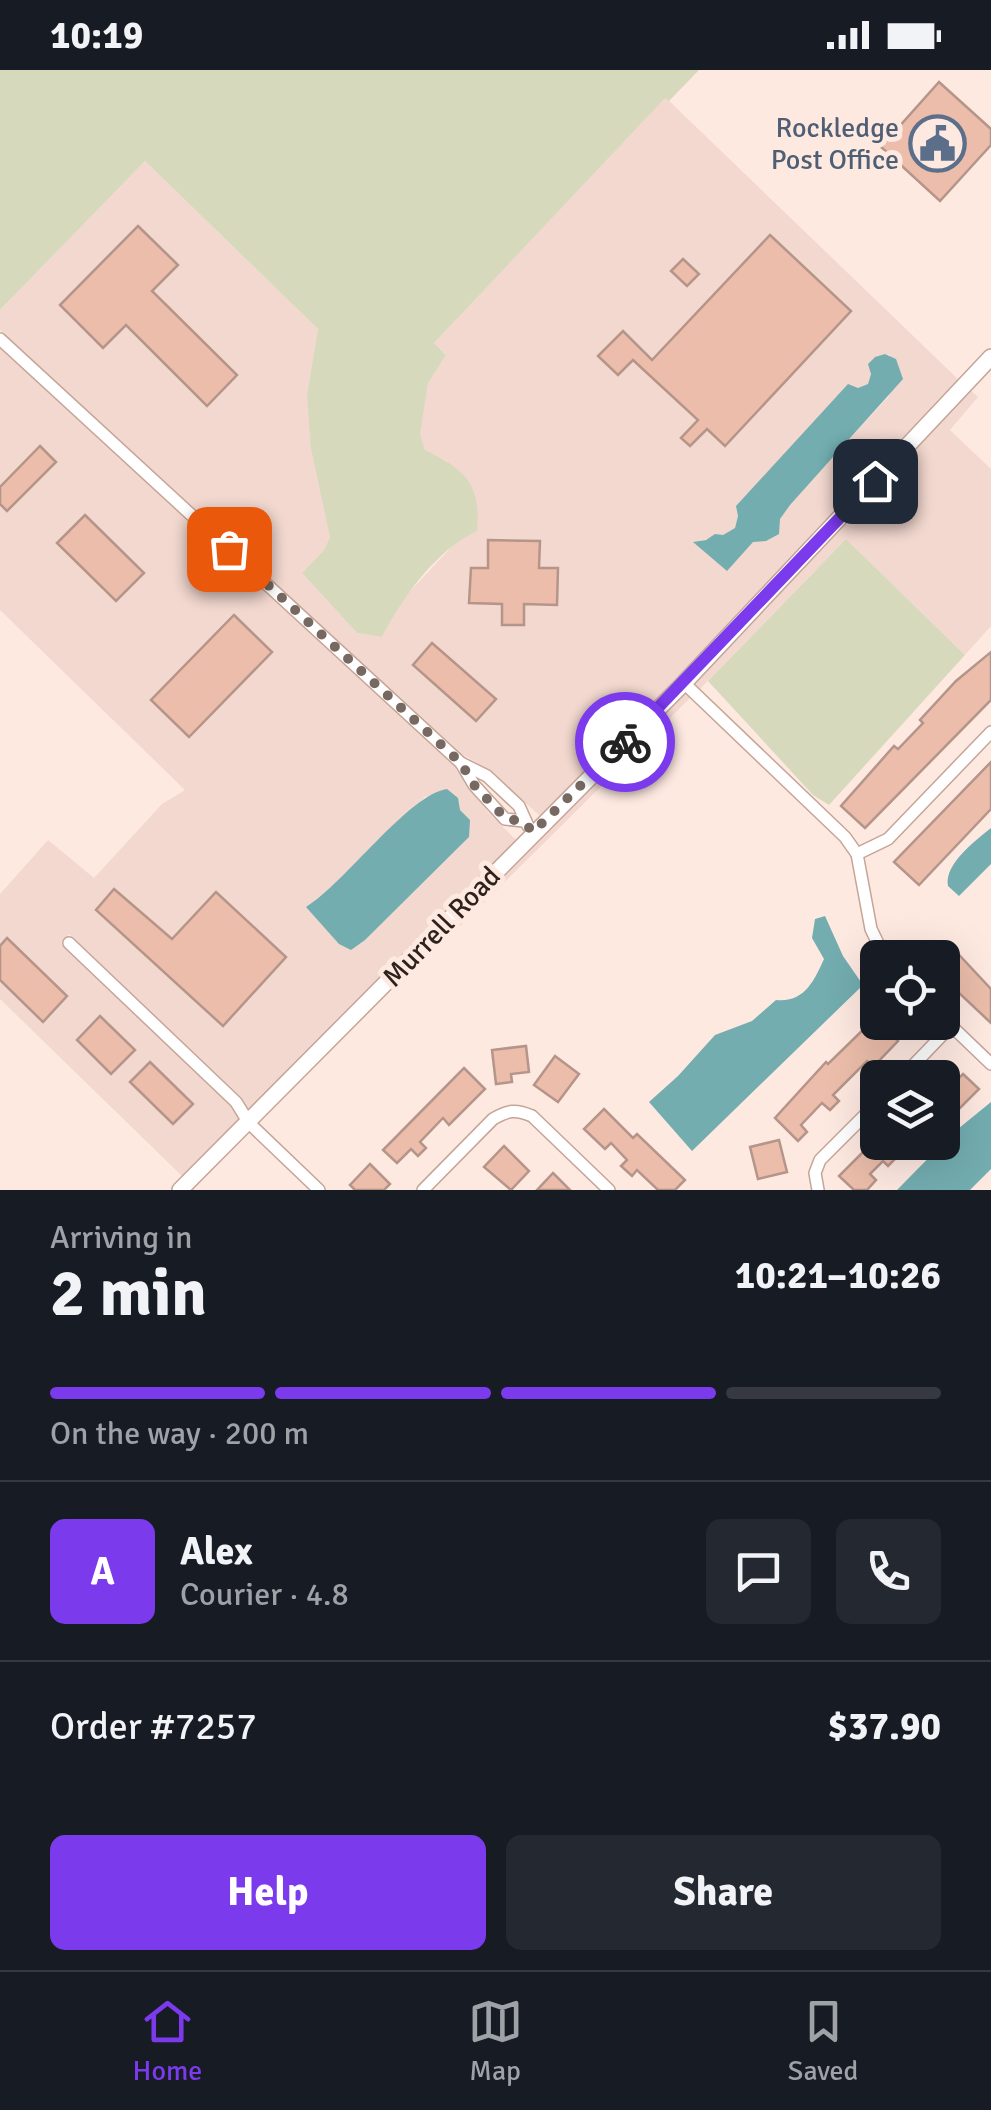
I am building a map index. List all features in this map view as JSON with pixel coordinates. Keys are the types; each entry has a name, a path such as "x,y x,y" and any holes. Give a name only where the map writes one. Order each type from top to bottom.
{"street":[{"path":"0,339 461,763 487,776 520,806 528,826"},
{"name":"Murrell Road","path":"180,1190 528,826 684,683 990,359"},
{"path":"684,683 857,854 867,915 877,940"},
{"path":"857,854 888,839 991,732"},
{"path":"461,763 474,785 506,819 528,826"},
{"path":"69,942 236,1102 249,1122 318,1190"},
{"path":"960,1034 991,1064"},
{"path":"916,1060 932,1040"},
{"path":"422,1190 494,1119 506,1111 520,1110 532,1116 608,1190"},
{"path":"818,1190 815,1173 820,1160 860,1120"}],"shaded area":[{"path":"665,97 960,381 649,710 540,816 489,770 462,754 0,330 0,310 145,161 318,329 307,395 330,537 324,550 302,573 357,633 382,637 399,603 459,539 447,461 425,450 419,434 428,382 446,355 434,343","holes":["890,355 889,396 789,505 766,541 695,542 735,528 738,516 858,388 868,384 875,357"]},
{"path":"0,348 453,765 487,811 516,840 250,1112 241,1097 69,934 61,944 231,1106 241,1122 184,1178 0,999 0,894 48,840 94,878 162,804 185,790 0,610","holes":["426,796 469,837 365,940 351,949 307,907 350,871"]},
{"path":"969,389 978,397 950,430 991,469 991,626 965,655 846,539 700,689 693,682"},
{"path":"684,692 690,698 401,985 396,981"}],"green space":[{"path":"0,70 699,70 669,101 665,98 434,343 446,355 428,383 420,434 425,450 451,464 468,480 476,501 477,531 434,562 399,607 382,637 357,633 302,573 324,550 330,537 311,448 307,395 318,329 145,161 0,310"},
{"path":"846,539 965,655 829,805 813,795 708,681"}],"water":[{"path":"885,354 896,359 903,379 790,505 780,519 779,534 753,542 727,571 693,542 735,528 736,506 848,384 858,388 868,384 868,364"},
{"path":"447,789 458,798 460,810 470,820 469,837 365,940 351,950 339,944 306,907 414,806"},
{"path":"991,828 991,864 959,896 948,886 951,869"},
{"path":"825,916 843,956 860,981 860,988 692,1151 649,1102 715,1035 752,1021 776,1000 794,998 807,989 824,959 812,938 815,919"},
{"path":"991,1102 991,1169 970,1190 897,1190 926,1160 960,1160 960,1127"}],"building":[{"path":"939,82 991,129 991,145 940,201 881,147"},
{"path":"138,226 178,265 152,291 237,375 207,406 126,325 103,348 60,305"},
{"path":"770,235 851,311 725,446 707,429 690,446 681,438 698,420 633,360 618,375 598,356 623,331 652,360"},
{"path":"683,259 699,274 687,286 671,271"},
{"path":"40,446 56,462 7,511 0,504 0,487"},
{"path":"85,515 144,573 116,601 57,543"},
{"path":"488,540 540,541 539,568 558,568 557,605 524,604 524,625 502,625 502,604 469,603 471,568 488,568"},
{"path":"234,615 272,652 189,737 151,700"},
{"path":"432,643 496,699 476,721 413,665"},
{"path":"991,652 991,700 865,828 841,806 894,746 898,749 923,723 920,720 956,681"},
{"path":"991,762 991,809 919,885 894,862"},
{"path":"114,889 172,939 216,892 286,957 223,1026 96,910"},
{"path":"7,938 67,996 43,1022 0,980 0,946"},
{"path":"960,956 991,989 991,1023 960,994"},
{"path":"100,1016 135,1050 111,1074 77,1040"},
{"path":"860,1033 860,1040 898,1041 880,1060 860,1060 860,1068 833,1095 839,1101 830,1110 822,1103 801,1125 807,1132 798,1141 775,1118"},
{"path":"526,1046 529,1072 511,1074 512,1082 496,1084 492,1050"},
{"path":"555,1056 579,1074 558,1102 534,1085"},
{"path":"150,1062 193,1104 173,1124 130,1082"},
{"path":"464,1068 485,1089 449,1125 443,1118 420,1142 426,1148 418,1156 411,1149 397,1163 383,1150"},
{"path":"963,1074 979,1089 960,1108"},
{"path":"604,1109 685,1180 675,1190 658,1190 637,1170 632,1176 621,1166 627,1160 611,1143 605,1149 584,1129"},
{"path":"779,1140 787,1172 758,1179 750,1147"},
{"path":"504,1146 529,1171 511,1190 484,1167"},
{"path":"860,1155 860,1160 894,1160 888,1166 883,1161 870,1174 876,1180 867,1190 854,1190 839,1176"},
{"path":"370,1164 390,1184 384,1190 355,1190 350,1185"},
{"path":"553,1173 570,1190 537,1190"}],"way so far":[{"path":"229,549 461,763 474,785 506,819 523,821 533,832 625,742"}],"place":[{"name":"Rockledge Post Office","path":"938,143"}],"route":[{"path":"625,742 875,481"}]}
